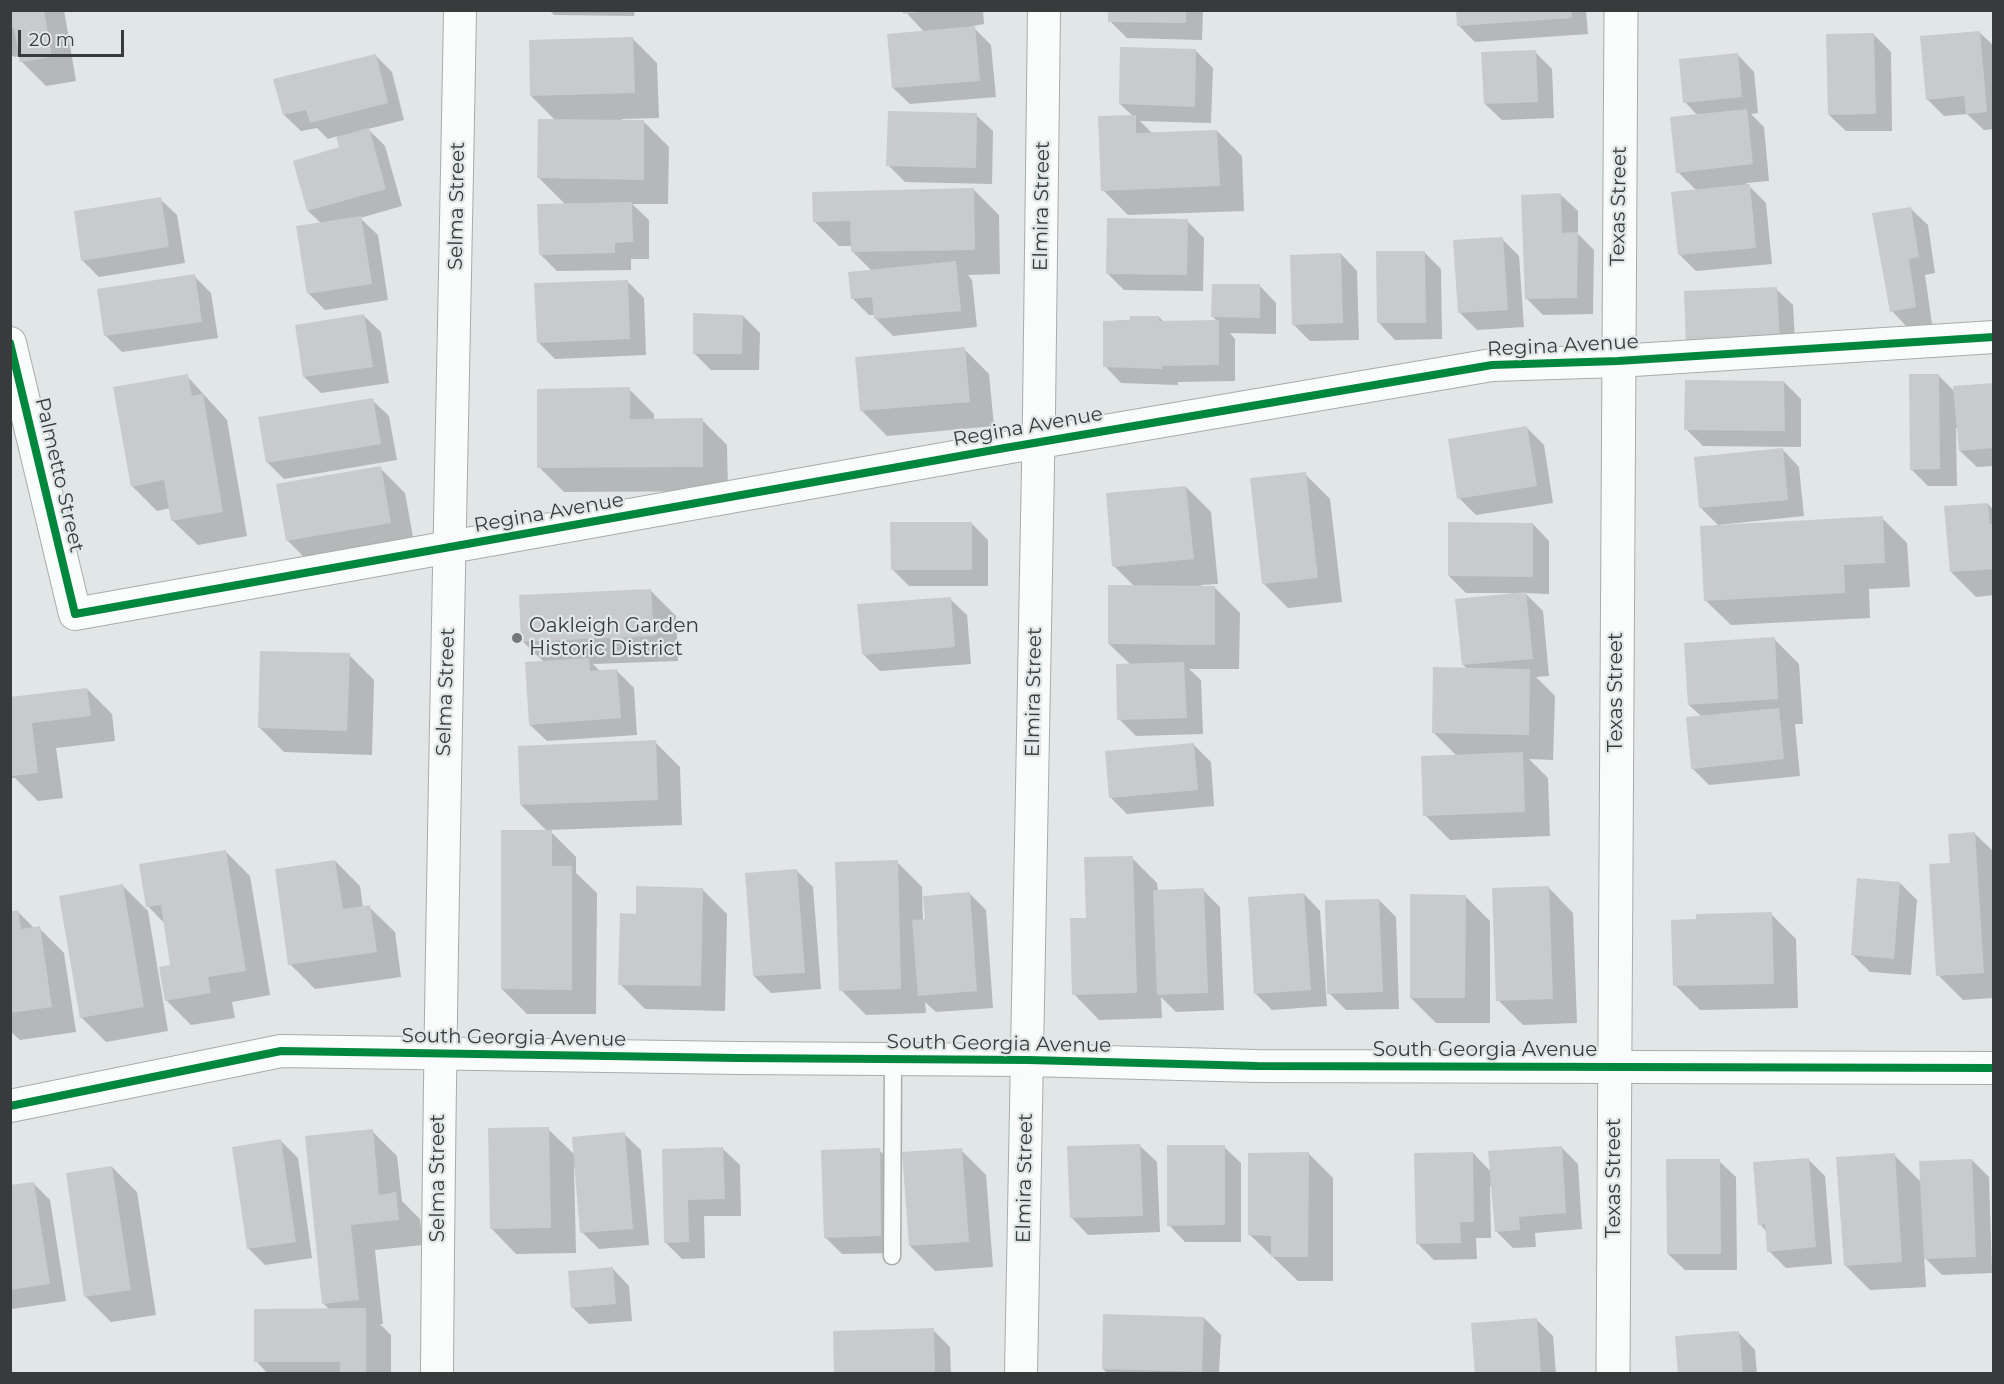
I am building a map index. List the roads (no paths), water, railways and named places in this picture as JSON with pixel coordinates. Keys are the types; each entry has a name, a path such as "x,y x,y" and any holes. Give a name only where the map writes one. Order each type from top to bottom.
{"street":[{"name":"Selma Street","path":"436,1374 443,768 451,548 460,10"},
{"name":"Elmira Street","path":"1021,1374 1039,442 1044,10"},
{"name":"Texas Street","path":"1613,1374 1621,10"},
{"name":"Regina Avenue","path":"75,614 1039,442 1492,364 1618,361 1994,337"},
{"name":"Palmetto Street","path":"10,343 75,614"},
{"name":"South Georgia Avenue","path":"10,1106 281,1051 1028,1060 1257,1066 1994,1068"}],"lane":[{"path":"892,1256 893,1059"}],"place":[{"name":"Oakleigh Garden Historic District","path":"517,638"}]}
